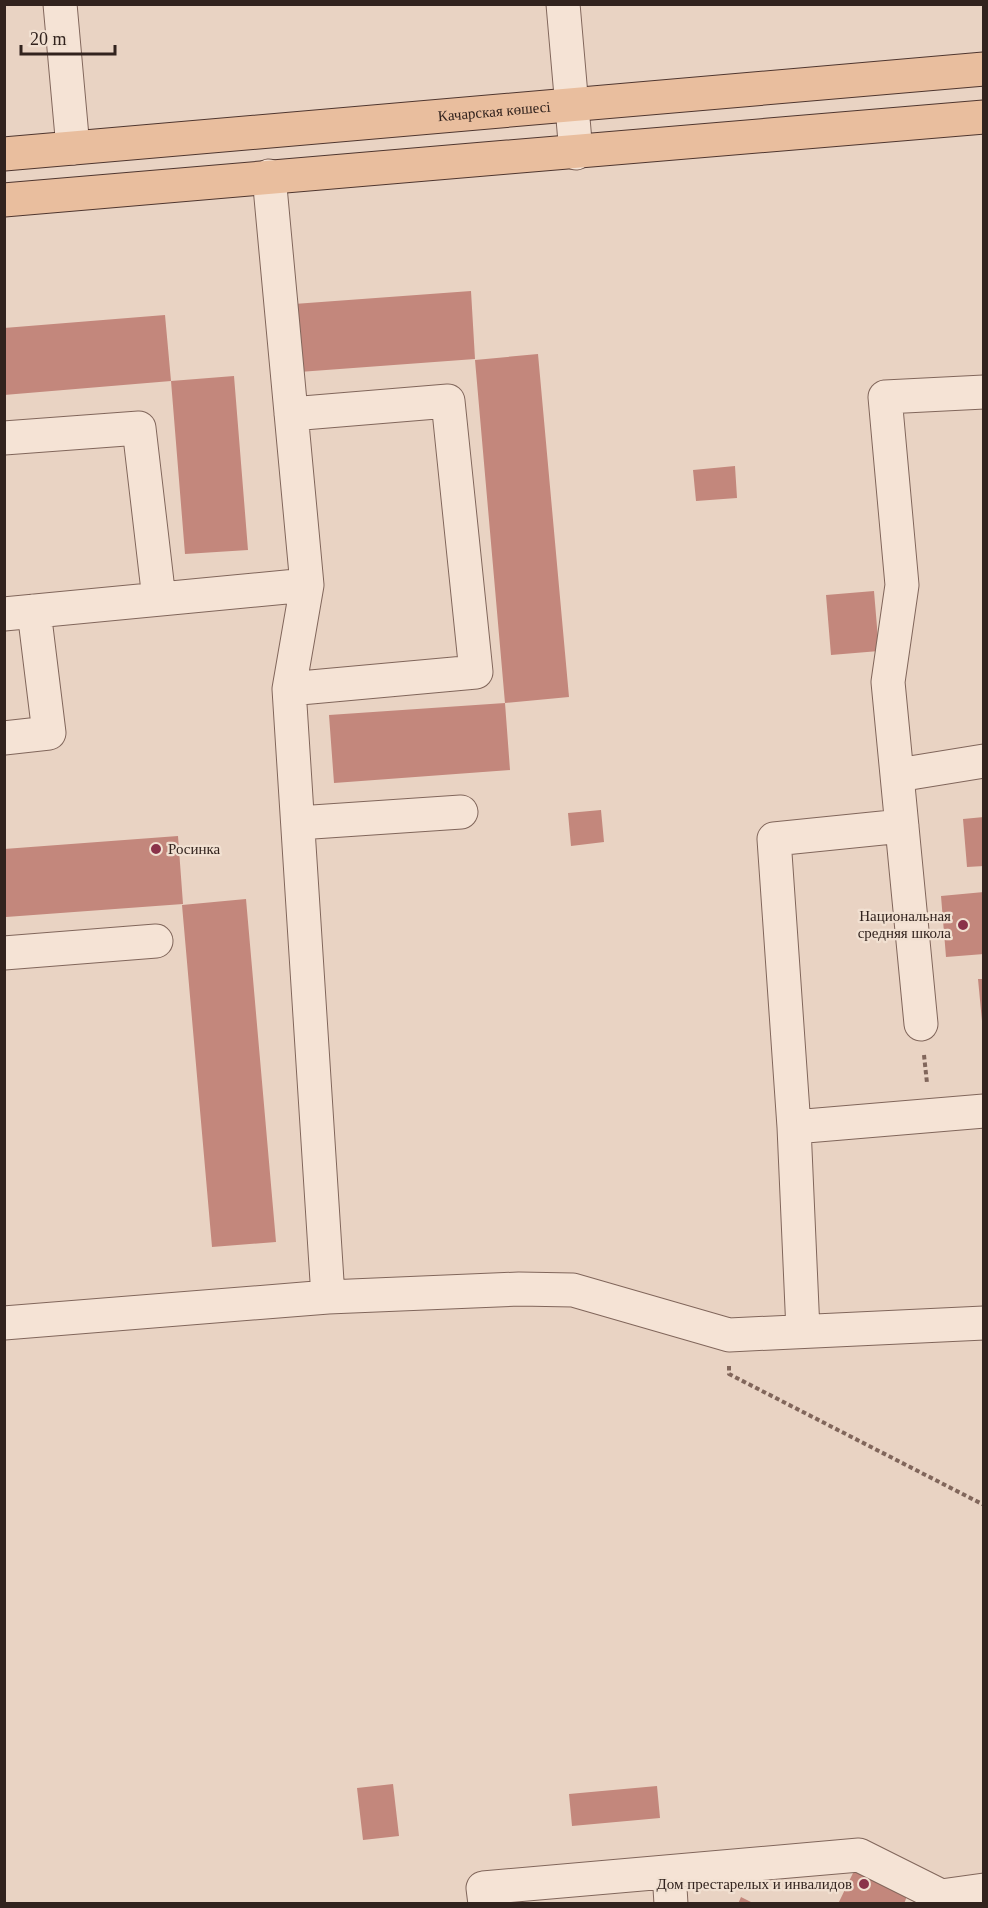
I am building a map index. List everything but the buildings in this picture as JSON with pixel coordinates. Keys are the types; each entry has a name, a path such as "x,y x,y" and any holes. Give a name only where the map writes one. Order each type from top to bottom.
{"main road":[{"name":"Качарская көшесі","path":"4,154 984,69"},
{"path":"4,200 984,117"}],"street":[{"path":"60,4 73,148"},
{"path":"563,4 576,153"},
{"path":"269,176 307,585 290,689 328,1297"},
{"path":"921,1024 888,682 902,585 885,397 984,392"},
{"path":"290,689 476,672 448,401 291,414"},
{"path":"4,438 139,428 159,599"},
{"path":"4,738 49,733 19,612 307,585"},
{"path":"898,775 984,761"},
{"path":"298,824 460,812"},
{"path":"803,1331 794,1127 774,839 902,826"},
{"path":"4,953 156,941"},
{"path":"794,1127 984,1111"},
{"path":"4,1323 328,1297 519,1289 573,1290 729,1335 984,1323"},
{"path":"485,1904 483,1888 670,1888 859,1855 941,1896 984,1890"}],"path":[{"path":"921,1024 930,1116"},
{"path":"729,1335 729,1374 984,1505"}],"place":[{"name":"Росинка","path":"156,849"},
{"name":"Национальная средняя школа","path":"963,925"},
{"name":"Дом престарелых и инвалидов","path":"864,1884"}]}
